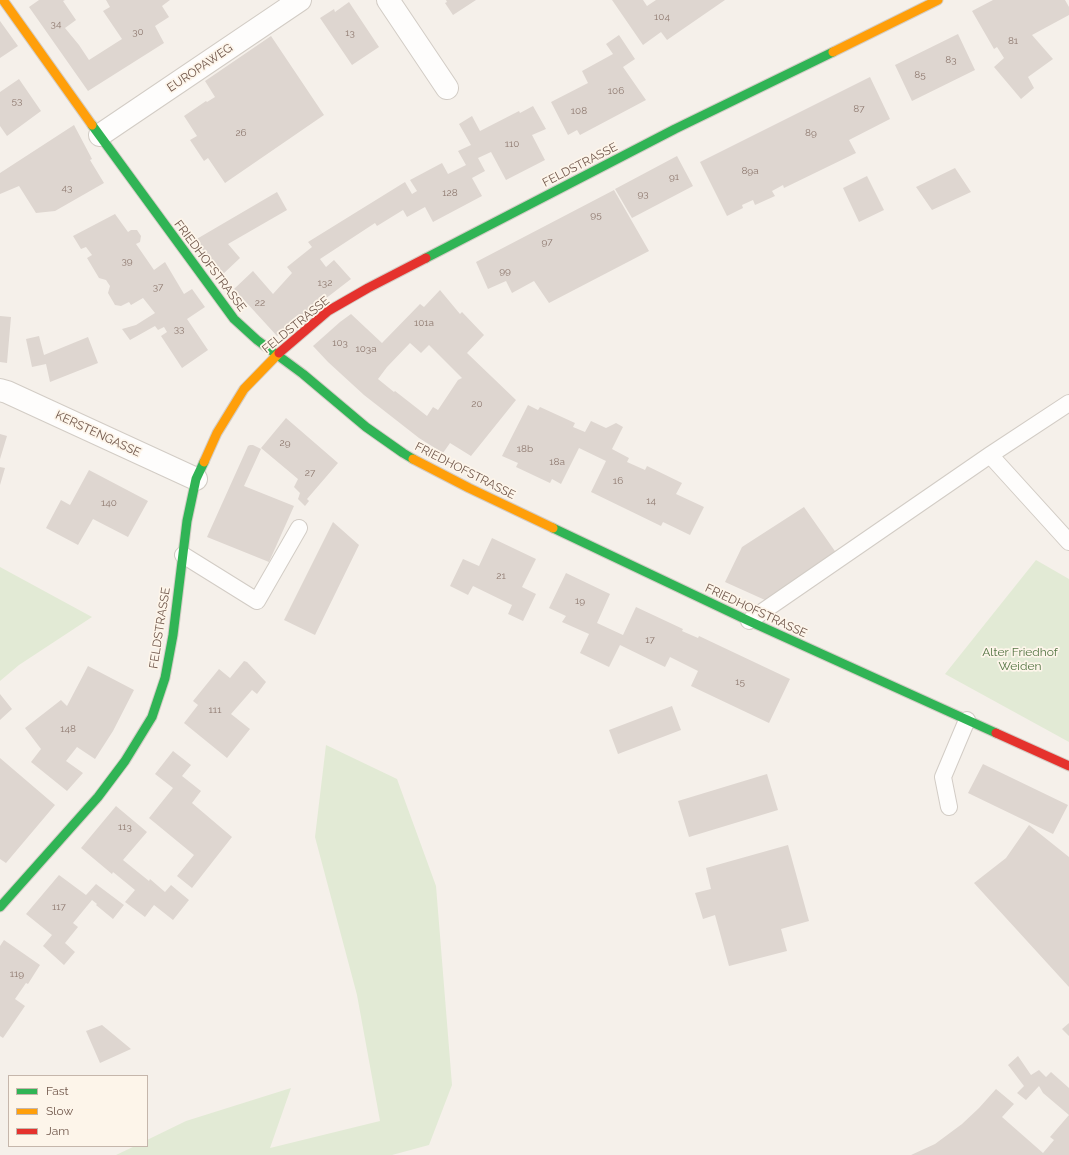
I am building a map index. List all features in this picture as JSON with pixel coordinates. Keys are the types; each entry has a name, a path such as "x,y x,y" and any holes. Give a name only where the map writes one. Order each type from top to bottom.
{"street":[{"name":"FRIEDHOFSTRASSE","path":"3,0 234,319 257,340 303,374 366,427 403,453 469,488 749,621 1069,766"},
{"name":"EUROPAWEG","path":"100,135 300,0"},
{"path":"388,0 447,88"},
{"name":"FELDSTRASSE","path":"0,907 98,797 125,761 152,717 165,678 173,635 188,521 196,479 217,434 244,390 276,355 328,311 368,288 675,129 938,0"},
{"name":"KERSTENGASSE","path":"0,390 14,395 196,479"}],"lane":[{"path":"749,621 990,455 1069,403"},
{"path":"990,455 1069,542"},
{"path":"183,555 257,601 299,528"},
{"path":"949,807 943,777 967,720"}],"green space":[{"name":"Alter Friedhof Weiden","path":"1036,560 1069,579 1069,742 945,674"},
{"path":"0,567 92,617 19,665 0,681"},
{"path":"326,745 397,779 436,886 452,1085 429,1145 392,1155 116,1155 133,1147 148,1147 148,1140 186,1121 291,1088 270,1148 380,1121 357,995 315,837"}],"building":[{"path":"39,0 65,0 63,1 76,20 65,28 89,60 122,39 103,11 110,7 106,0 170,0 162,6 169,17 155,26 164,43 88,91 29,7"},
{"path":"446,0 476,0 453,15 445,3 447,2"},
{"path":"612,0 643,0 647,6 656,0 725,0 667,40 661,32 643,45"},
{"path":"993,0 1065,0 1069,7 1069,15 1032,35 1053,59 1028,77 1034,88 1021,99 994,67 1004,58 997,47 994,49 972,11"},
{"path":"349,2 379,47 352,65 320,18 334,9 335,12"},
{"path":"0,21 18,46 0,58"},
{"path":"958,34 975,70 912,101 895,65"},
{"path":"619,35 635,59 623,67 646,100 580,135 577,130 568,135 551,102 588,83 582,71 613,54 606,44"},
{"path":"271,36 324,115 225,183 208,158 204,161 190,140 197,136 184,116 206,101 207,102 215,97 205,81"},
{"path":"870,77 890,119 849,140 856,153 784,188 783,185 772,191 775,196 755,205 753,200 742,205 743,208 727,216 700,162"},
{"path":"19,79 41,111 7,136 0,126 0,92"},
{"path":"533,106 546,129 532,135 545,160 506,180 491,152 478,158 485,171 472,178 482,196 433,222 425,207 407,217 403,210 377,226 375,223 320,259 326,267 334,260 351,279 277,336 234,289 253,271 273,294 292,273 287,267 312,247 308,242 405,182 412,194 417,191 410,180 442,163 448,174 466,165 458,151 471,145 459,124 472,116 480,131 519,111 520,113"},
{"path":"74,125 92,159 90,160 104,183 55,211 36,213 19,186 0,194 0,173"},
{"path":"677,156 693,186 632,218 615,189"},
{"path":"955,168 971,192 932,210 916,187"},
{"path":"867,176 884,210 859,222 843,188"},
{"path":"614,190 649,251 549,303 534,281 512,293 506,281 488,289 476,262"},
{"path":"277,192 287,210 228,244 240,258 222,275 195,240"},
{"path":"115,214 128,232 131,230 137,230 141,236 140,242 136,244 154,270 165,262 184,294 192,289 205,307 187,319 208,350 182,368 161,336 167,332 164,327 158,330 155,326 130,340 122,329 136,325 155,313 143,298 131,305 129,302 121,306 115,305 108,293 110,286 106,280 99,278 87,258 92,255 86,247 81,249 73,236"},
{"path":"440,290 460,314 462,312 484,335 467,353 516,400 471,456 450,443 443,453 419,438 364,395 313,346 351,314 382,343 420,304 424,307","holes":["410,343 421,353 429,345 462,378 458,380 438,410 433,407 427,416 378,379 387,367"]},
{"path":"0,316 11,317 7,363 0,362"},
{"path":"39,336 44,355 88,337 98,363 50,382 46,364 32,367 26,339"},
{"path":"528,405 538,410 540,407 575,423 573,427 585,432 591,421 606,428 616,423 623,427 612,449 629,458 627,462 645,470 647,466 682,483 676,494 704,507 690,535 663,522 661,526 591,492 606,461 579,448 561,484 552,479 550,483 516,467 518,463 502,456"},
{"path":"286,418 338,463 307,499 309,501 305,506 298,499 300,493 294,487 298,479 261,448"},
{"path":"0,434 7,436 0,459"},
{"path":"250,445 261,449 244,486 294,506 269,562 207,537 248,446"},
{"path":"0,467 5,468 0,485"},
{"path":"89,470 148,501 128,537 93,519 78,545 46,528 61,500 70,505"},
{"path":"804,507 837,554 765,600 725,582 742,547"},
{"path":"333,522 359,545 315,635 284,620"},
{"path":"492,538 536,559 522,587 536,594 523,621 508,614 512,605 473,586 468,595 450,586 463,559 479,566"},
{"path":"566,573 610,594 597,623 623,635 636,607 683,629 682,631 698,638 699,636 790,679 769,723 691,686 698,671 670,657 665,667 620,645 609,667 580,653 589,634 562,622 566,616 549,608"},
{"path":"244,661 247,662 266,682 257,694 252,690 231,714 250,729 227,758 184,723 198,705 193,701 219,669 230,678"},
{"path":"88,666 134,690 113,731 95,759 77,747 66,761 83,773 67,791 31,762 41,749 25,728 61,700 67,706"},
{"path":"0,694 12,709 0,720"},
{"path":"672,706 681,730 618,754 609,730"},
{"path":"173,751 191,765 182,776 201,791 192,803 232,837 192,888 177,876 194,855 149,818 173,788 155,774"},
{"path":"0,758 55,805 6,863 0,859"},
{"path":"983,764 1068,805 1053,834 968,793"},
{"path":"767,774 778,810 689,837 678,801"},
{"path":"116,806 147,832 123,860 149,881 150,879 165,892 171,885 189,900 173,920 154,905 145,917 125,902 135,890 113,872 112,874 81,848"},
{"path":"1029,825 1069,857 1069,987 974,883 1006,858"},
{"path":"788,845 809,921 781,929 787,951 729,966 715,915 703,919 695,893 711,889 706,868"},
{"path":"59,875 86,895 96,884 124,905 113,919 92,900 73,923 78,927 65,943 75,952 64,965 43,946 52,935 26,914"},
{"path":"4,940 40,965 28,984 26,983 15,999 25,1006 3,1038 0,1036 0,946"},
{"path":"1069,1023 1069,1036 1062,1029"},
{"path":"102,1025 131,1049 100,1063 86,1031"},
{"path":"1018,1056 1031,1075 1039,1070 1046,1077 1051,1072 1069,1088 1069,1115 1043,1093 1039,1086 1026,1100 1017,1093 1024,1086 1008,1065"},
{"path":"996,1089 1014,1104 1002,1117 1043,1153 1054,1140 1050,1137 1069,1115 1069,1155 911,1155 935,1144 962,1124"}],"traffic: fast":[{"path":"426,258 675,129 833,52"},
{"path":"92,125 234,319 257,340 303,374 366,427 413,459"},
{"path":"0,907 98,797 125,761 152,717 165,678 173,635 187,521 196,479 204,462"},
{"path":"553,528 749,621 996,733"}],"traffic: slow":[{"path":"3,0 92,125"},
{"path":"833,52 938,0"},
{"path":"204,462 217,433 244,389 279,353"},
{"path":"413,459 469,488 553,528"}],"traffic: jam":[{"path":"279,353 328,311 368,288 426,258"},
{"path":"996,733 1069,766"}]}
